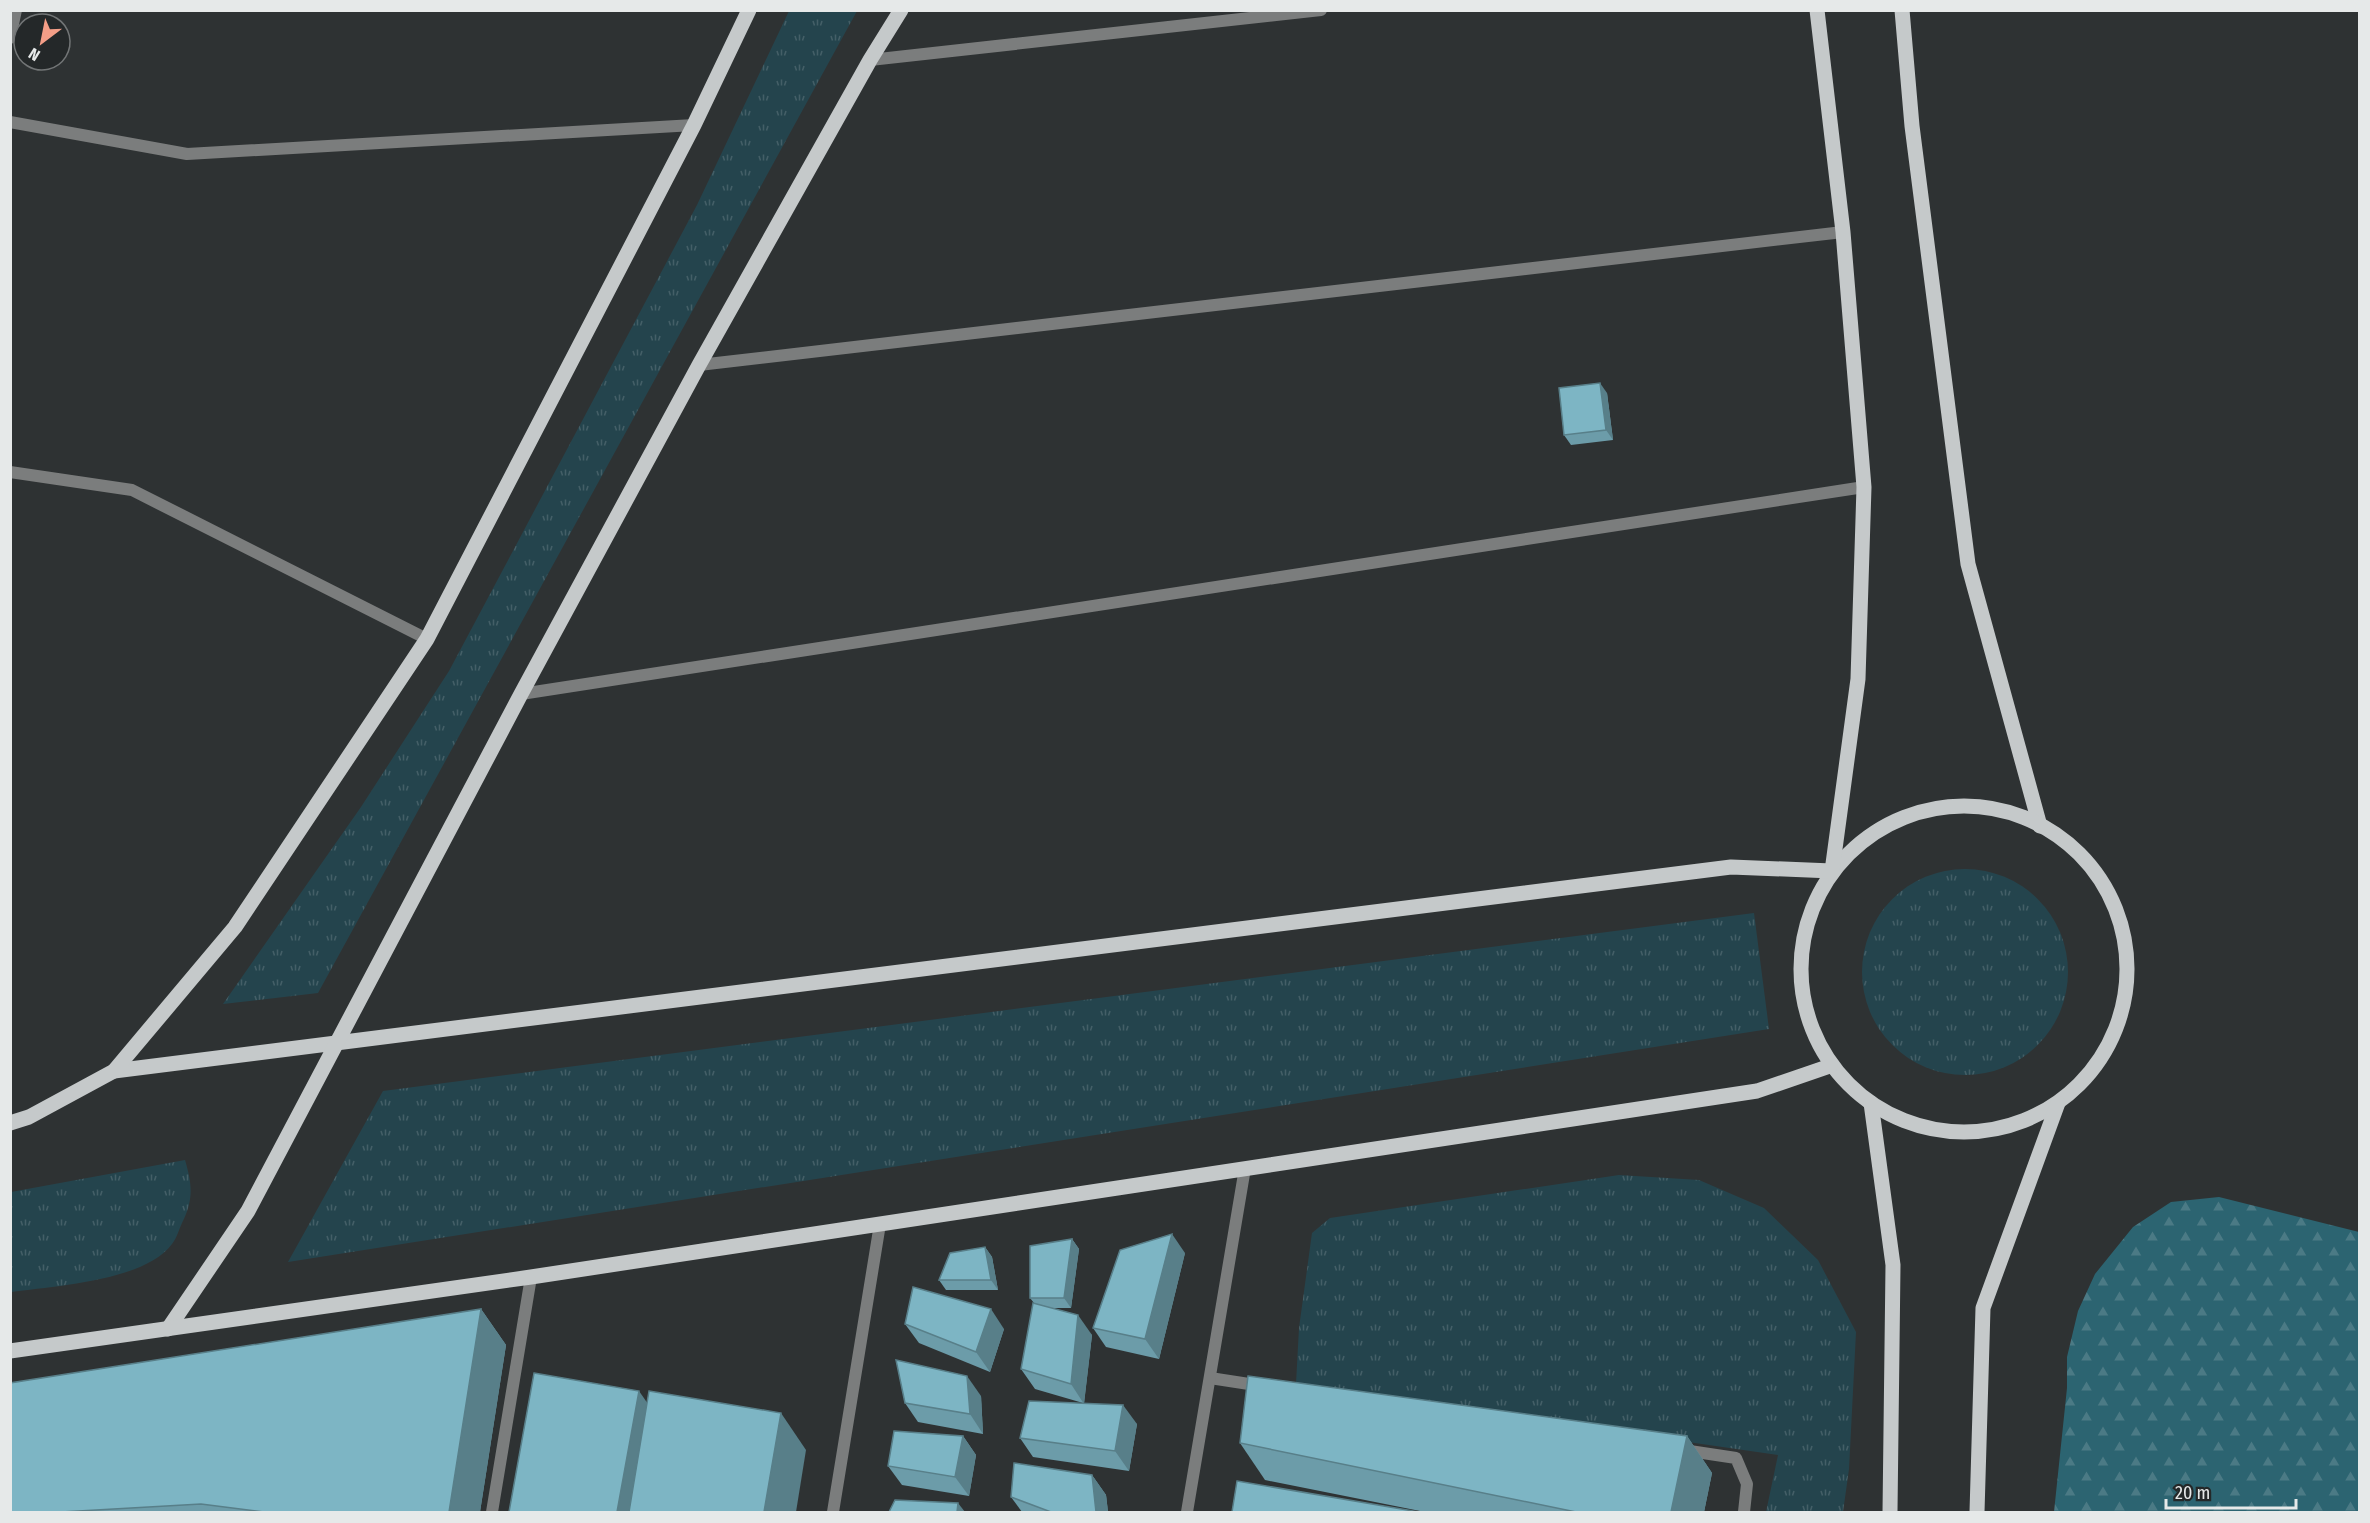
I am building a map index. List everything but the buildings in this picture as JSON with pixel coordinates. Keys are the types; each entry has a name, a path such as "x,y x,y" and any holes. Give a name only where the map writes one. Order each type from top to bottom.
{"main road":[{"path":"114,1071 235,927 427,639 694,125 749,10"},
{"path":"168,1329 248,1211 521,694 699,364 870,60 901,10"},
{"path":"10,1123 29,1117 114,1071 1731,867 1832,871 1869,835 1914,813 1965,805 2016,814 2062,837 2098,874 2121,920 2128,971 2119,1022 2096,1067 2058,1103 2014,1124 1965,1132 1916,1124 1871,1102 1830,1066 1808,1016 1801,966 1809,917 1832,871 1858,679 1864,487 1843,232 1817,10"},
{"path":"1902,10 1912,126 1968,564 2040,826"},
{"path":"10,1351 531,1277 1757,1091 1830,1066"},
{"path":"1871,1102 1893,1265 1890,1512"},
{"path":"1977,1512 1983,1308 2058,1103"}],"street":[{"path":"10,38 16,10"},
{"path":"870,60 1321,10"},
{"path":"10,122 187,154 694,125"},
{"path":"699,364 1843,232"},
{"path":"10,472 132,490 427,639"},
{"path":"521,694 1864,487"},
{"path":"1187,1512 1245,1168"},
{"path":"833,1512 880,1224"},
{"path":"492,1512 531,1277"},
{"path":"1210,1378 1280,1389"},
{"path":"1666,1448 1736,1458 1747,1484 1744,1512"}],"green space":[{"path":"789,11 857,11 318,993 223,1004 361,807 449,671 697,205"},
{"path":"1965,869 1985,871 2004,877 2022,886 2038,899 2051,915 2060,933 2066,952 2068,972 2066,992 2060,1011 2051,1029 2038,1045 2022,1058 2004,1067 1985,1073 1965,1075 1945,1073 1926,1067 1908,1058 1892,1045 1879,1029 1870,1011 1864,992 1862,972 1864,952 1870,933 1879,915 1892,899 1908,886 1926,877 1945,871"},
{"path":"1754,913 1769,1029 288,1262 383,1091"},
{"path":"185,1160 190,1184 189,1206 174,1242 159,1256 142,1266 98,1280 11,1292 11,1192"},
{"path":"1619,1175 1699,1180 1764,1208 1818,1260 1856,1332 1849,1469 1843,1512 1766,1512 1778,1455 1598,1429 1474,1407 1296,1384 1299,1328 1312,1233 1330,1218"},
{"path":"2219,1197 2359,1232 2359,1512 2054,1512 2067,1388 2067,1357 2078,1311 2095,1274 2133,1227 2171,1202"}]}
